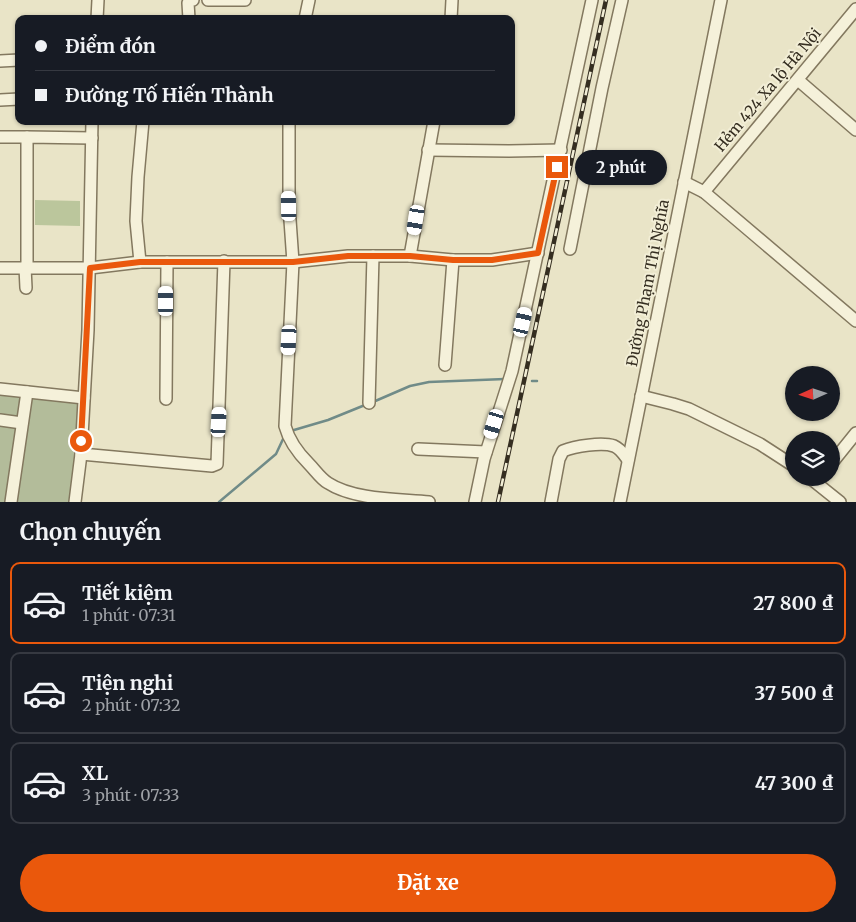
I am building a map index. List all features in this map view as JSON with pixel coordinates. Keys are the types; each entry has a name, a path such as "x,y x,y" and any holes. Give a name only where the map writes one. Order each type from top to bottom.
{"street":[{"path":"97,15 98,0"},
{"path":"189,15 188,3 190,0 193,0"},
{"path":"208,0 245,0"},
{"path":"307,15 309,0"},
{"path":"451,15 452,0"},
{"path":"475,502 486,452 512,371 592,0"},
{"path":"570,249 602,88 622,0"},
{"name":"Đường Phạm Thị Nghĩa","path":"620,502 721,0"},
{"name":"Hẻm 424 Xa lộ Hà Nội","path":"704,192 856,9"},
{"path":"0,62 15,60"},
{"path":"798,80 856,130"},
{"path":"0,100 15,98"},
{"path":"76,502 81,454 90,268 92,125"},
{"path":"140,262 136,221 144,125"},
{"path":"289,125 289,206 293,262 285,426 289,439 305,460 328,483 349,492 380,498 429,502"},
{"path":"410,256 433,125"},
{"path":"0,137 92,138"},
{"path":"26,288 27,137"},
{"path":"428,150 561,150"},
{"path":"684,182 704,192 856,321"},
{"path":"0,268 90,268 140,262 293,262 348,256 410,256 453,260 492,260 538,253"},
{"path":"369,403 373,256"},
{"path":"445,365 453,260"},
{"path":"81,454 212,466 217,464 224,261"},
{"path":"166,399 167,262"},
{"path":"0,389 84,398"},
{"path":"11,502 27,392"},
{"path":"641,396 689,409 760,444 785,460"},
{"path":"0,420 22,423"},
{"path":"840,453 856,433"},
{"path":"551,502 559,458 563,451 578,446 614,446 621,450 628,460"},
{"path":"418,450 486,452"},
{"path":"823,486 840,502"}],"green space":[{"path":"35,200 80,201 80,226 35,225"},
{"path":"0,393 81,401 72,502 0,502"}],"waterway":[{"path":"373,402 410,386 429,382 505,379"},
{"path":"532,381 537,381"},
{"path":"294,430 328,420 365,405"},
{"path":"219,502 276,454 284,437"}],"railway":[{"path":"498,502 606,0"}],"route":[{"path":"81,441 90,268 140,262 293,262 348,256 410,256 453,260 492,260 538,253 557,167"}]}
